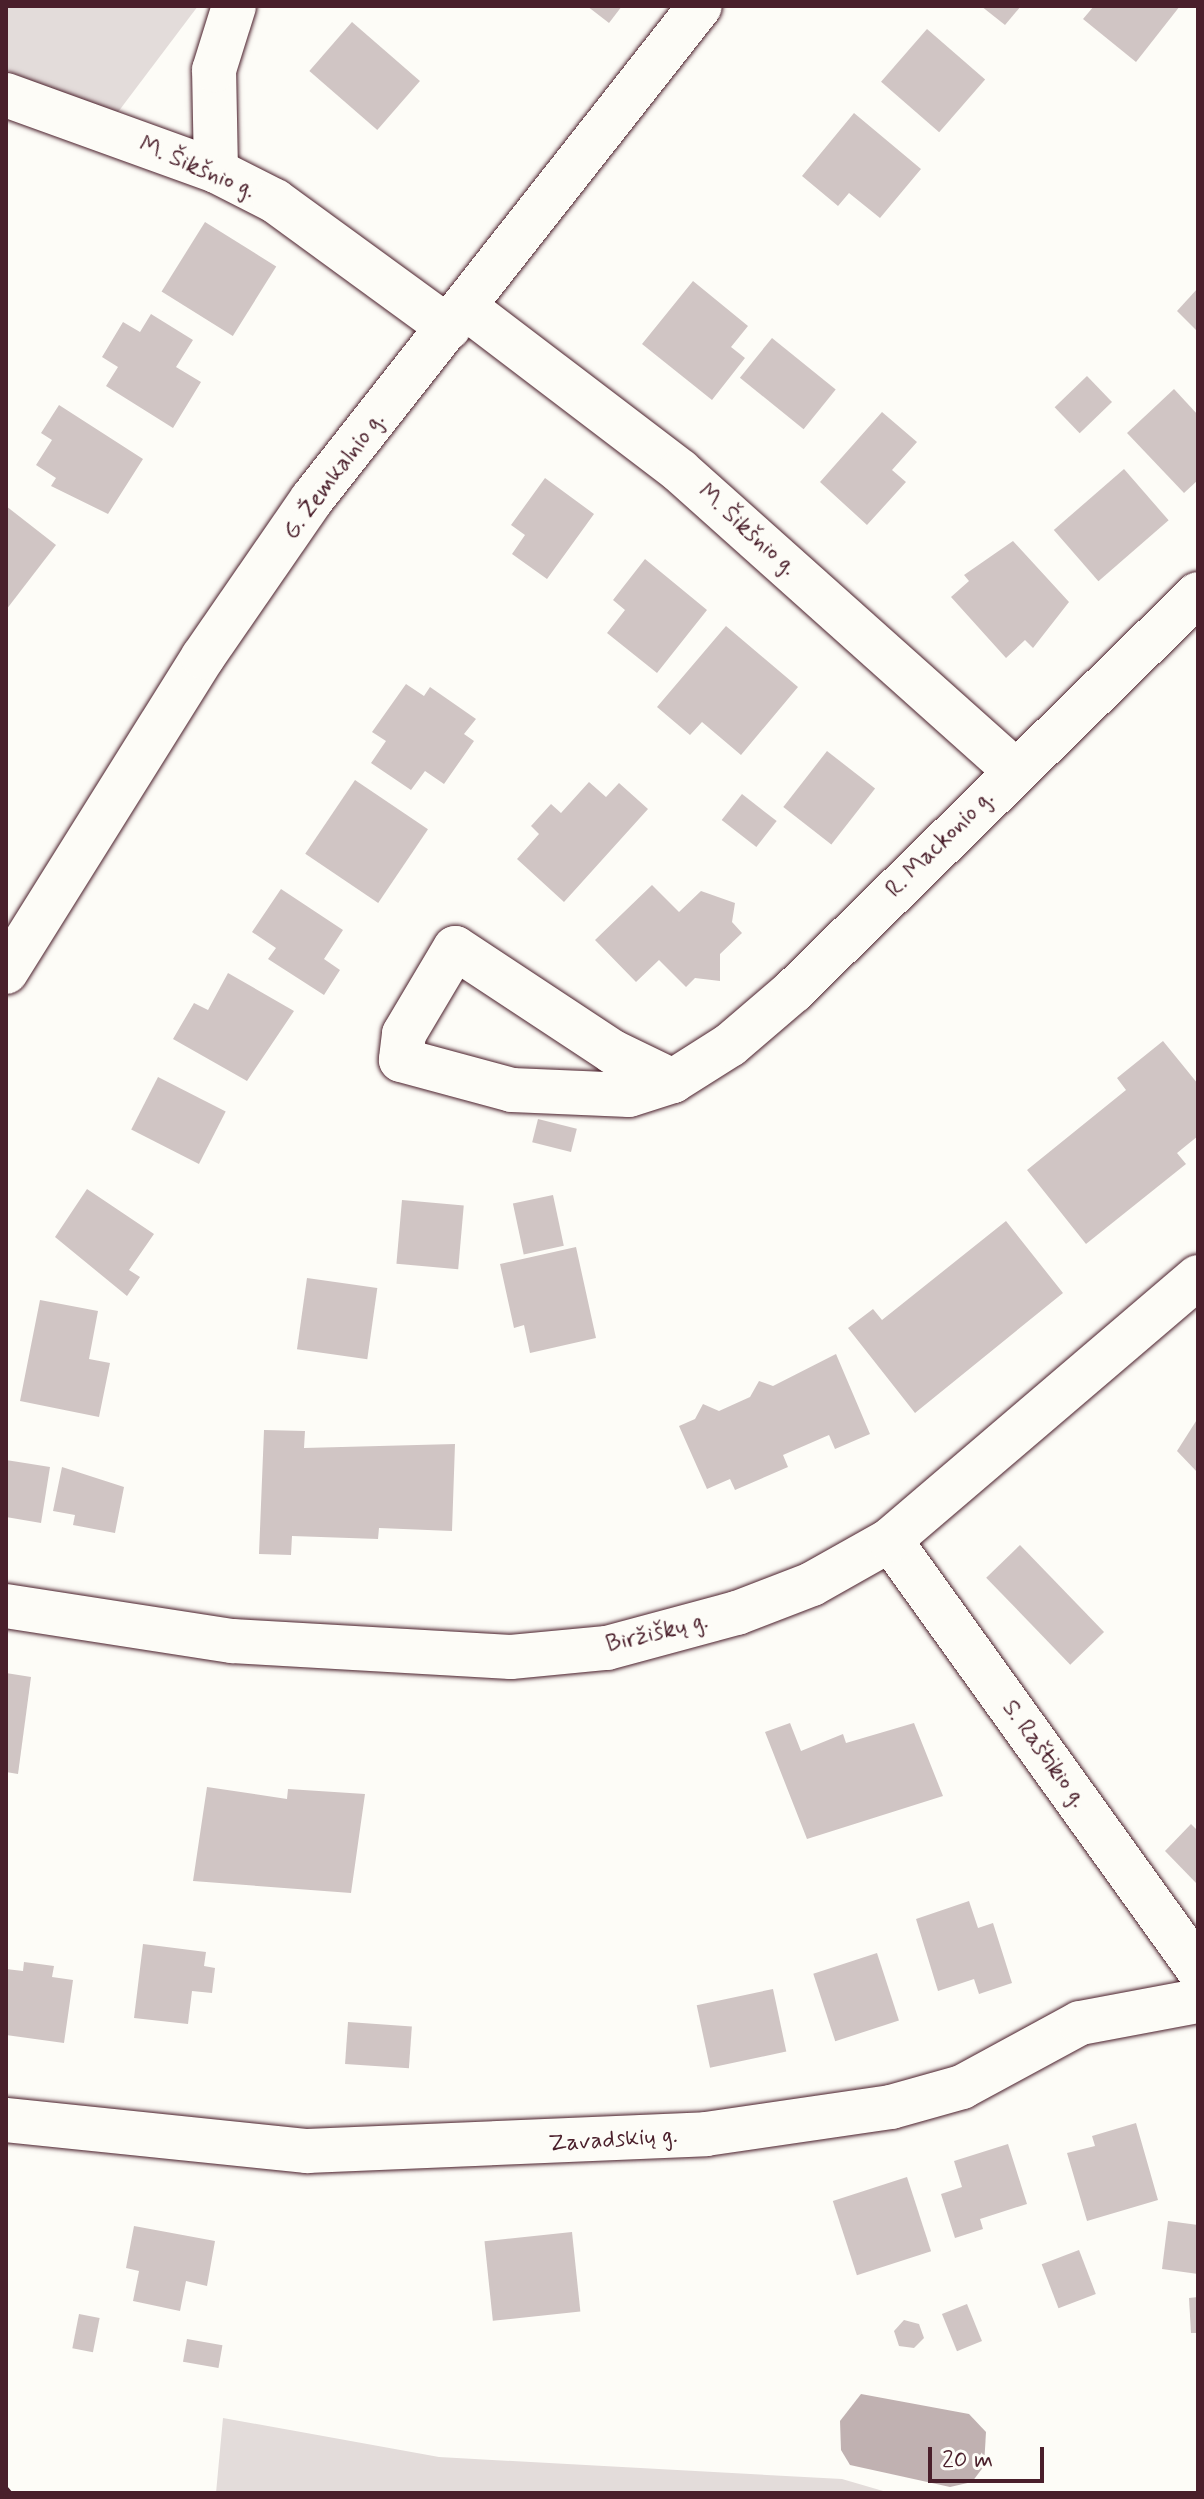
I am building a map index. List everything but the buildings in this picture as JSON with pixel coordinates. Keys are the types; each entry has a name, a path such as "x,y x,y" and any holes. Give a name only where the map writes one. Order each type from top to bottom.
{"street":[{"path":"216,171 214,70 234,6"},
{"name":"G. Žemkalnio g.","path":"6,972 203,657 312,499 700,6"},
{"name":"M. Šikšnio g.","path":"6,95 216,171 325,232 457,318 680,471 1014,770"},
{"name":"R. Mackonio g.","path":"673,1081 613,1052 455,948 404,1034 401,1060 512,1090 629,1095 673,1081 730,1045 793,991 1014,770 1198,594"},
{"name":"Biržiškų g.","path":"6,1606 232,1641 511,1657 607,1648 737,1613 812,1584 890,1540 1198,1277"},
{"name":"S. Raštikio g.","path":"890,1540 1198,1969"},
{"name":"Zavadskių g.","path":"6,2120 307,2151 706,2134 891,2107 962,2087 1080,2023 1198,2001"}],"path":[{"path":"6,2488 10,2493"}],"shaded area":[{"path":"6,6 198,6 115,116 6,70"},
{"path":"861,2394 969,2414 986,2432 984,2466 972,2482 950,2487 850,2465 841,2450 840,2421"},
{"path":"223,2418 439,2457 842,2479 890,2493 216,2493"}]}
